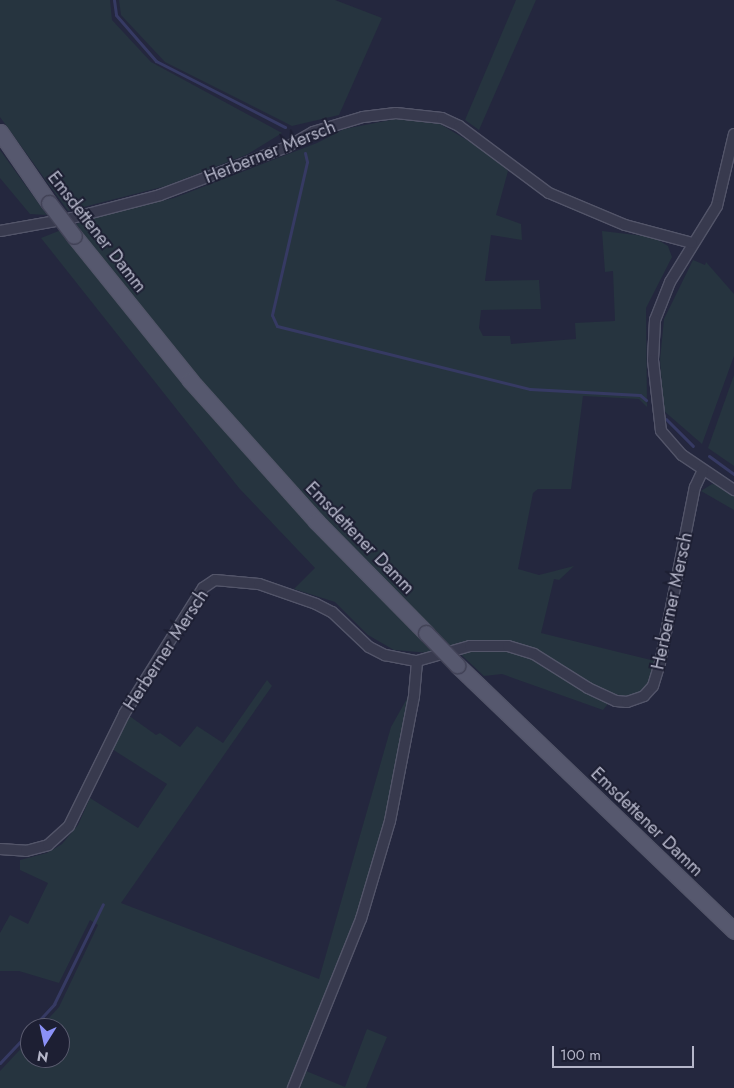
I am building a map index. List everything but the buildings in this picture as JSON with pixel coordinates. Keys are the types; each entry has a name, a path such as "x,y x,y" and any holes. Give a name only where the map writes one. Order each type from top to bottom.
{"main road":[{"name":"Emsdettener Damm","path":"0,132 74,236 196,387 316,521 457,665 734,932"}],"street":[{"name":"Herberner Mersch","path":"0,231 72,218 160,195 287,147 313,132 363,118 396,113 442,118 459,126 549,193 625,225 692,243"},
{"path":"734,134 717,206 692,243 670,282 655,320 653,360 660,430 669,444 703,470 734,490"},
{"name":"Herberner Mersch","path":"0,850 26,851 48,845 69,826 124,714 203,588 215,580 240,580 259,584 316,604 340,619 370,647 385,656 417,661 470,646 508,646 534,654 588,688 616,701 627,702 644,696 653,686 660,663 695,487 703,470"},
{"path":"293,1088 361,920 390,821 414,696 417,661"}],"shaded area":[{"path":"0,0 110,0 112,20 151,62 282,133 248,154 166,186 68,211 0,117"},
{"path":"119,0 335,0 382,18 339,115 292,126 165,62 121,15"},
{"path":"516,0 536,0 479,130 465,120"},
{"path":"396,119 440,124 487,152 508,171 496,215 521,224 522,240 491,235 485,281 539,280 541,309 481,310 479,328 483,336 510,336 511,344 576,339 575,323 615,321 613,271 605,272 602,231 653,237 668,246 672,257 646,308 647,407 639,399 583,396 571,489 538,489 533,493 518,569 539,575 574,566 559,580 554,579 541,633 655,661 649,683 639,693 628,698 615,695 603,710 502,674 484,676 453,647 430,653 394,650 368,635 335,602 294,589 315,568 239,488 41,238 94,217 174,198 317,143 344,129"},
{"path":"0,150 47,215 30,214 0,178"},
{"path":"693,260 705,265 706,262 734,294 734,356 702,444 664,411 660,360 664,319"},
{"path":"734,375 734,466 708,448"},
{"path":"712,484 722,486 734,496 734,510 701,491"},
{"path":"267,680 272,686 121,903 319,979 391,727 409,695 387,818 358,916 288,1088 0,1088 0,1071 20,1050 20,1068 70,1068 70,1018 49,1018 59,1007 98,925 90,920 59,983 19,971 0,971 0,933 10,915 28,924 48,883 20,870 20,860 47,853 62,844 78,825 90,798 138,828 167,784 112,749 128,715 156,735 160,733 180,747 197,726 223,743"},
{"path":"367,1029 387,1037 366,1088 300,1088 306,1071 345,1087"}],"waterway":[{"path":"114,0 116,15 156,61 285,127"},
{"path":"305,153 307,162 272,315 277,326 530,389 640,395 646,400"},
{"path":"666,419 693,446"},
{"path":"709,456 734,474"},
{"path":"41,1018 54,1004 103,904"},
{"path":"0,1063 20,1042"}]}
